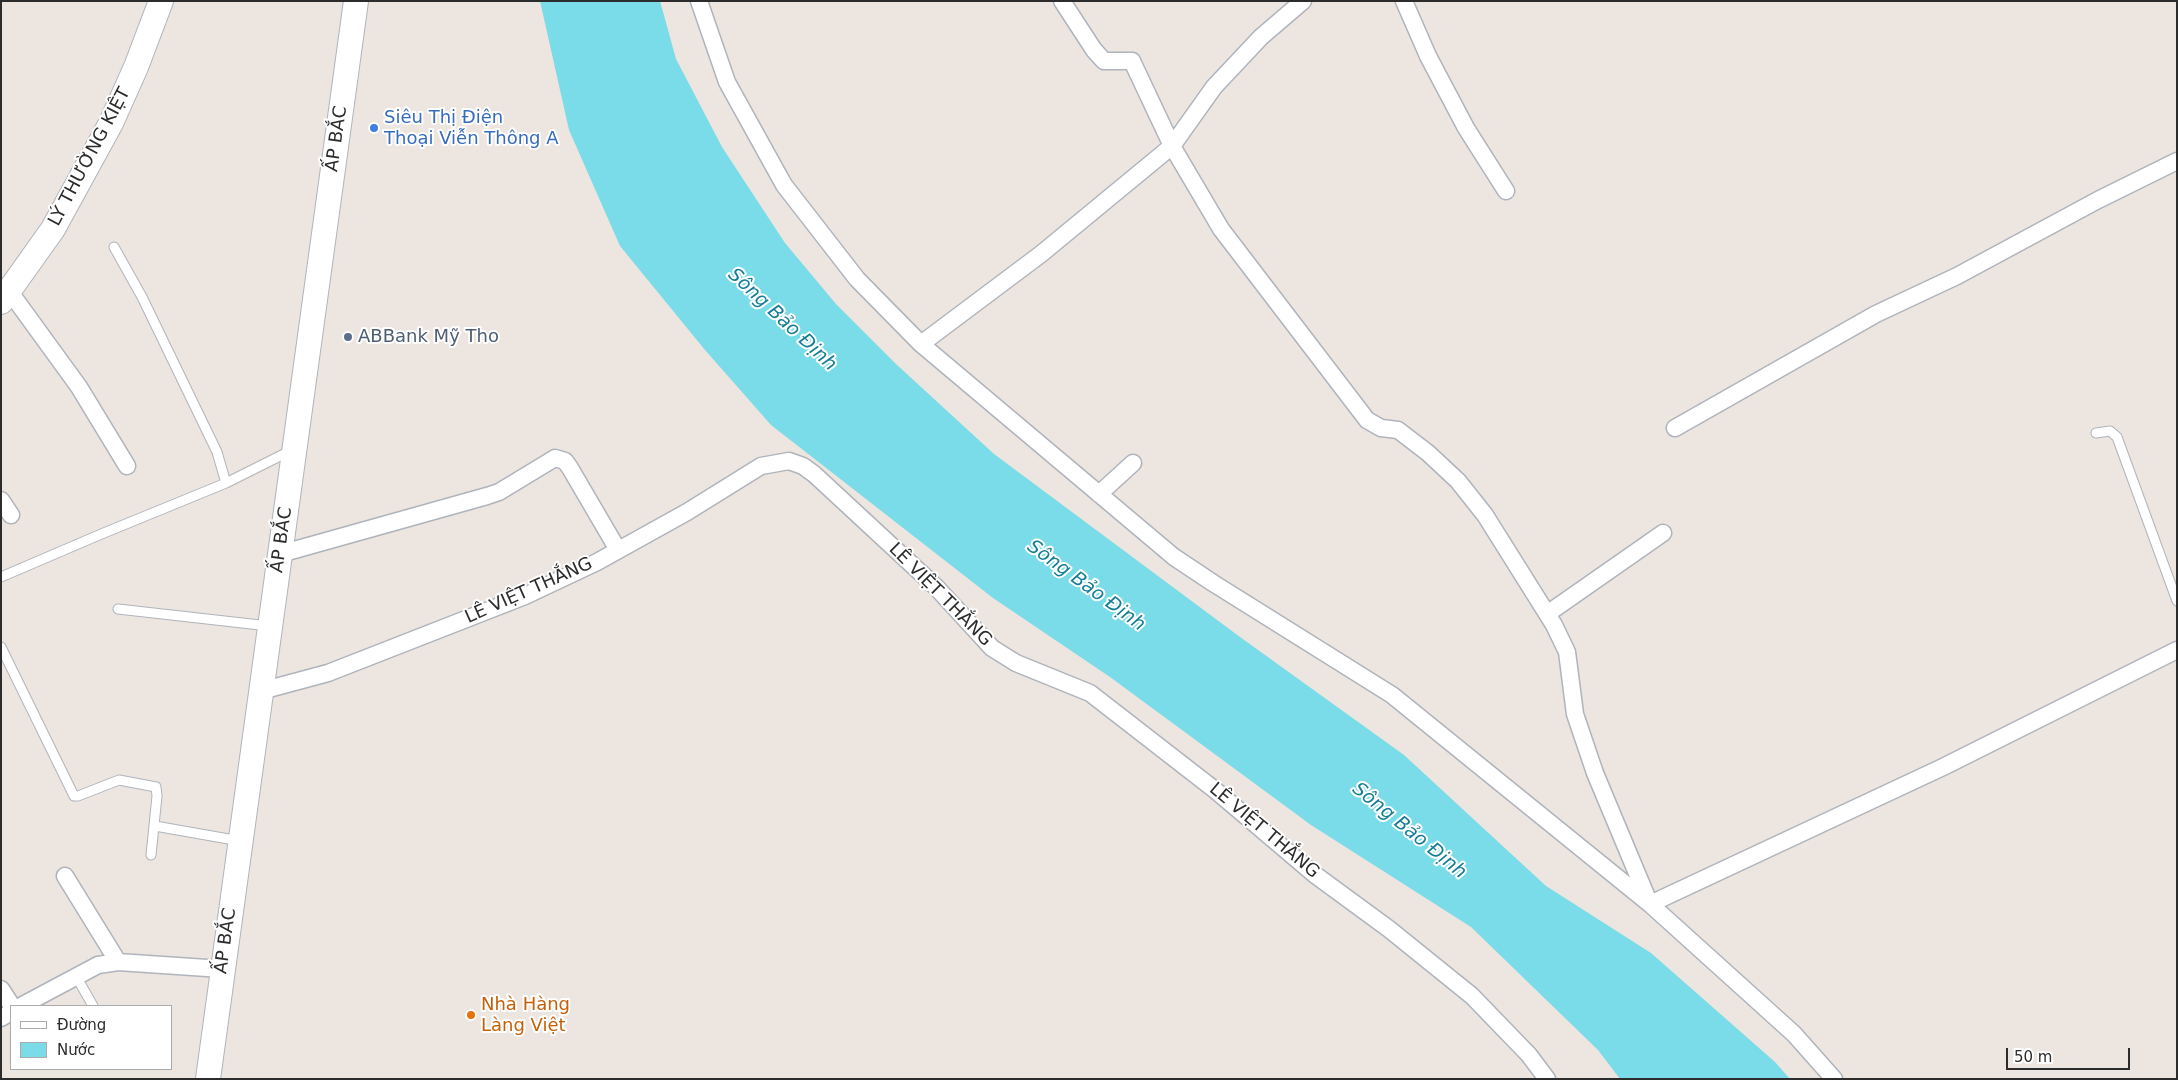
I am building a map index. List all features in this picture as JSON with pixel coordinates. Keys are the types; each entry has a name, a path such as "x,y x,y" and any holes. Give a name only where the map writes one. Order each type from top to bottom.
{"main road":[{"name":"LÝ THƯỜNG KIỆT","path":"5,297 53,229 111,123 136,67 161,1"},
{"name":"ẤP BẮC","path":"208,1079 356,1"}],"street":[{"path":"699,1 727,82 784,184 857,279 921,344 1174,557 1392,695 1650,904 1794,1034 1834,1079"},
{"path":"1062,1 1094,50 1104,61 1132,61 1172,146 1232,246 1367,420 1381,428 1398,430 1428,453 1458,481 1485,515 1547,614 1567,652 1575,714 1595,773 1650,904"},
{"path":"921,344 1041,254 1172,146 1214,87 1261,37 1303,1"},
{"path":"1404,1 1428,56 1466,128 1506,191"},
{"path":"1675,428 1876,314 1957,276 2098,200 2177,162"},
{"path":"5,297 79,387 127,466"},
{"path":"280,554 499,492 555,458 565,461 570,468 618,550"},
{"name":"LÊ VIỆT THẮNG","path":"261,691 328,672 524,596 618,550 687,512 761,466 789,461 803,466 936,587 992,648 1016,663 1090,693 1215,790 1314,874 1389,929 1472,996 1529,1055 1547,1079"},
{"path":"1099,494 1133,463"},
{"path":"1,500 11,515"},
{"path":"1547,614 1663,533"},
{"path":"1650,904 1943,767 2177,650"},
{"path":"65,876 118,962"},
{"path":"22,1005 98,965 118,962 222,969"},
{"path":"1,989 11,1005"}],"lane":[{"path":"114,247 142,297 217,452 226,483"},
{"path":"2096,433 2110,431 2117,436 2177,601"},
{"path":"1,577 226,483 294,449"},
{"path":"118,609 270,626"},
{"path":"1,647 74,796 119,780 154,785 157,796 151,855"},
{"path":"154,826 240,841"},
{"path":"76,976 92,1005"}],"water":[{"name":"Sông Bảo Định","path":"540,1 660,1 676,59 722,147 785,243 836,304 896,364 994,454 1240,637 1404,755 1546,886 1651,953 1775,1062 1790,1079 1620,1079 1598,1050 1471,927 1311,825 1110,677 993,598 771,425 705,350 620,246 569,130"}],"place":[{"name":"Siêu Thị Điện Thoại Viễn Thông A","path":"374,128"},
{"name":"ABBank Mỹ Tho","path":"348,337"},
{"name":"Nhà Hàng Làng Việt","path":"471,1015"}]}
